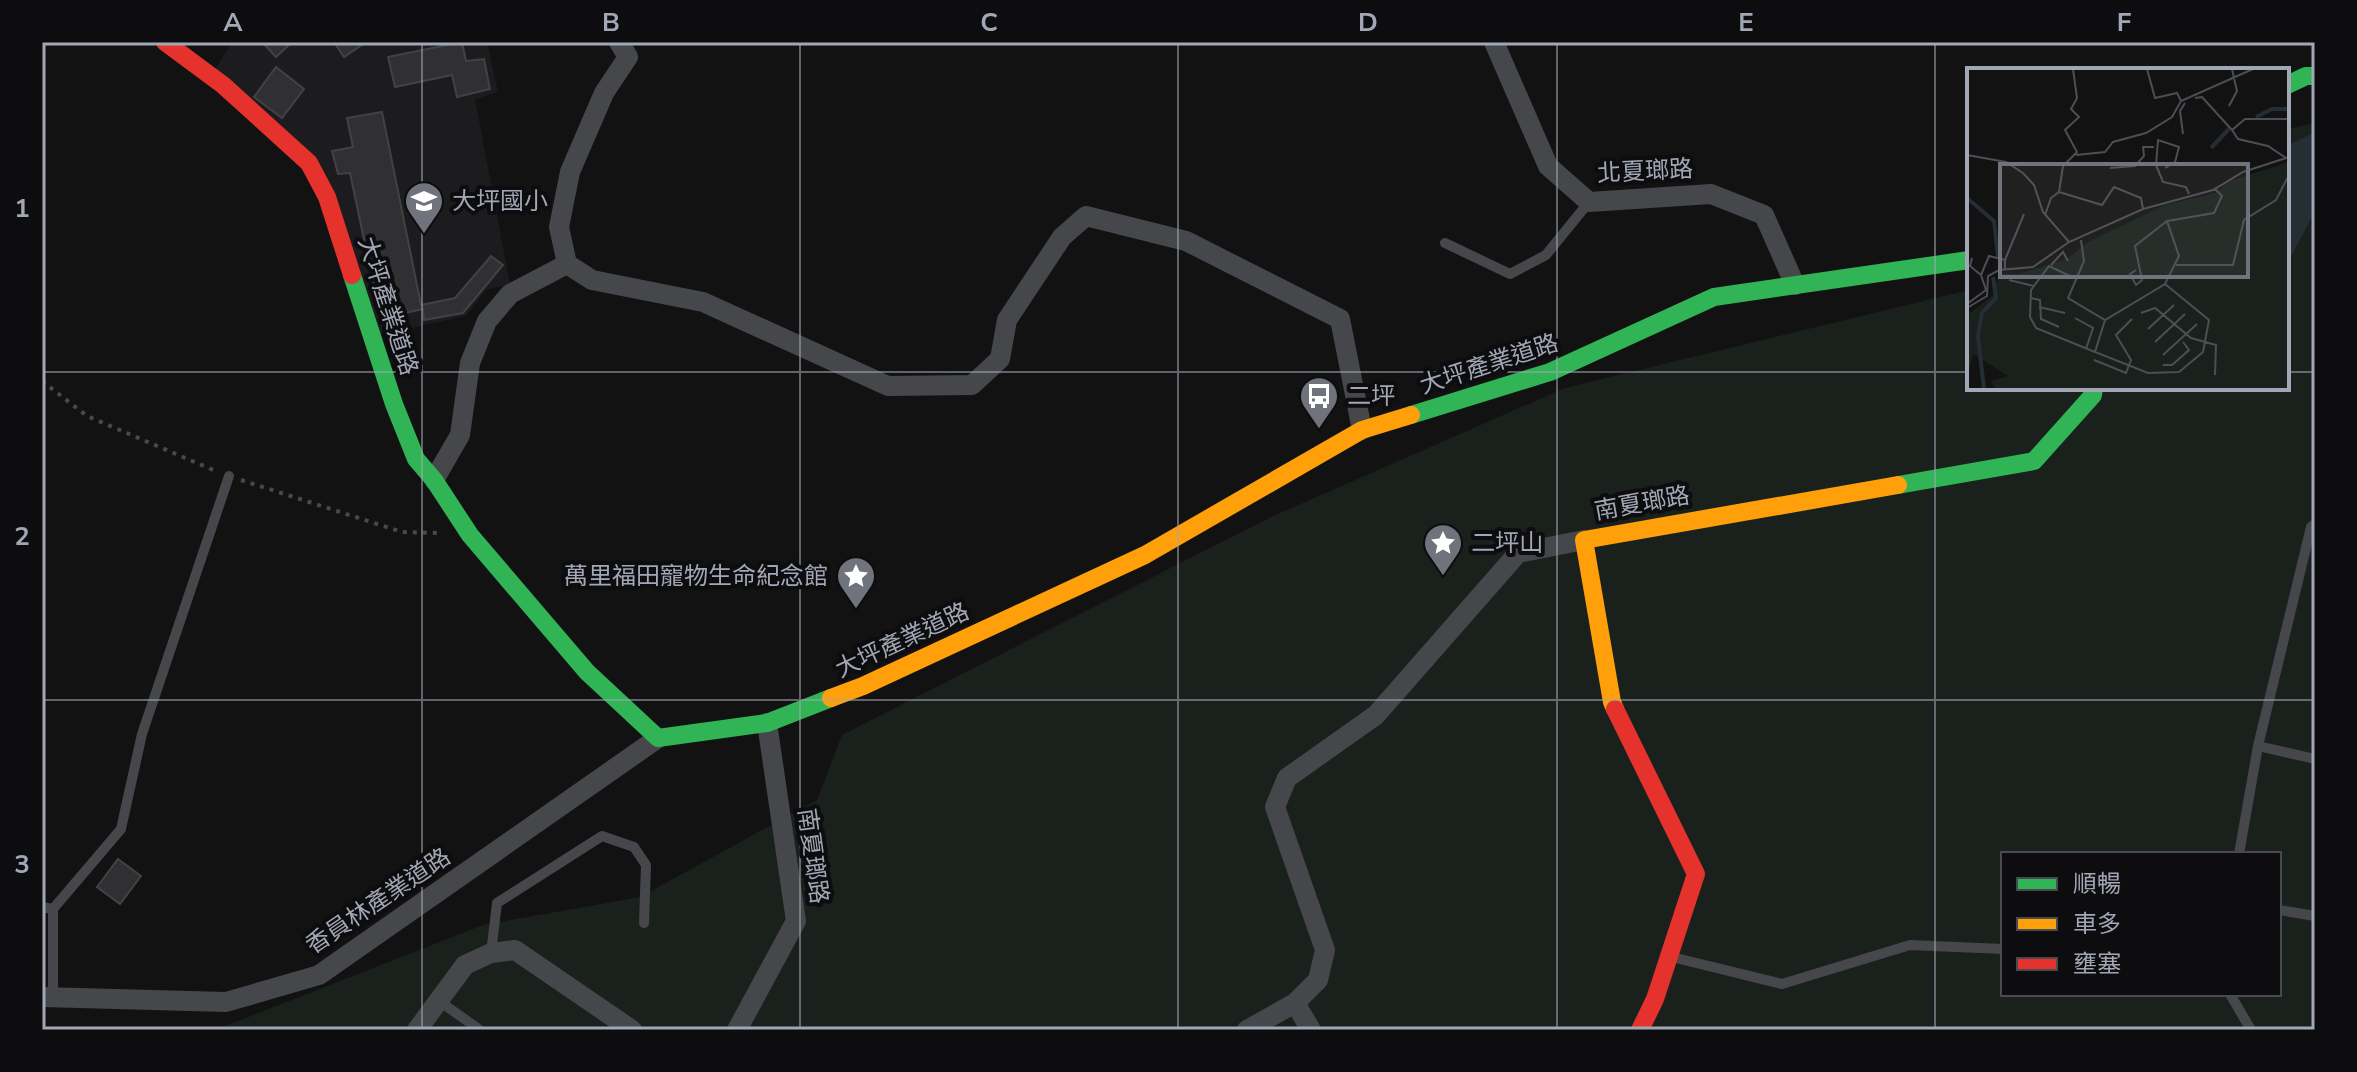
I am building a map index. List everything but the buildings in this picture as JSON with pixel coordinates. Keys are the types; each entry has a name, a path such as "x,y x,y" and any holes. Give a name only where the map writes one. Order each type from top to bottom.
{"street":[{"name":"大坪產業道路","path":"165,42 223,85 309,163 327,197 394,404 416,459 434,480 470,535 587,672 658,738 767,723 863,686 1145,555 1362,430 1550,372 1714,297 1967,260"},
{"path":"619,42 628,57 604,93 570,172 559,227 567,264 592,280 703,302 888,386 972,385 1000,359 1007,320 1062,237 1086,216 1186,241 1340,319 1362,430"},
{"name":"北夏瑯路","path":"1494,42 1548,166 1589,202 1711,194 1764,215 1795,285"},
{"path":"2289,84 2306,76 2315,76"},
{"path":"434,480 460,435 470,363 487,321 510,294 567,264"},
{"name":"南夏瑯路","path":"1640,1030 1655,999 1696,874 1612,702 1584,540 2034,461 2093,395 2094,390"},
{"path":"1247,1030 1295,1003 1318,980 1325,950 1275,807 1287,778 1376,715 1518,553 1584,540"},
{"name":"南夏瑯路","path":"737,1030 796,921 767,723"},
{"name":"香員林產業道路","path":"48,996 226,1002 319,975 658,738"},
{"path":"417,1030 465,965 491,953 515,950 632,1030"},
{"path":"1295,1003 1311,1030"}],"lane":[{"path":"1445,243 1510,274 1546,255 1589,202"},
{"path":"48,996 47,908 121,829 142,734 229,476"},
{"path":"2239,852 2258,746 2311,527 2315,524"},
{"path":"2258,746 2315,759"},
{"path":"491,953 497,903 602,836 634,847 646,865 644,923"},
{"path":"2281,910 2315,916"},
{"path":"1670,957 1782,984 1910,945 2001,949"},
{"path":"2231,996 2245,1028"},
{"path":"439,1001 480,1030"}],"path":[{"path":"42,381 87,416 229,476 402,532 470,535"}],"shaded area":[{"name":"大坪國小","path":"232,42 487,42 498,92 475,99 510,284 486,290 466,316 379,335 332,186 214,71"},
{"path":"2315,123 2315,1030 215,1030 483,925 640,897 817,800 842,735 1271,517 1565,388 1967,290 1967,390 2289,390 2289,129"},
{"path":"2315,133 2315,211 2289,260 2289,145"}],"traffic: fast":[{"path":"2289,84 2306,76 2315,76"},
{"path":"1411,415 1550,372 1714,297 1967,260"},
{"path":"352,275 394,404 416,459 434,480 470,535 587,672 658,738 767,723 831,698"},
{"path":"1898,485 2034,461 2093,395 2094,390"}],"traffic: slow":[{"path":"831,698 1145,555 1362,430 1411,415"},
{"path":"1615,709 1584,540 1898,485"}],"traffic: jam":[{"path":"165,42 223,85 309,163 327,197 352,275"},
{"path":"1615,709 1696,874 1655,999 1640,1030"}],"place":[{"name":"大坪國小","path":"424,235"},
{"name":"二坪","path":"1319,430"},
{"name":"二坪山","path":"1443,577"},
{"name":"萬里福田寵物生命紀念館","path":"856,610"}]}
